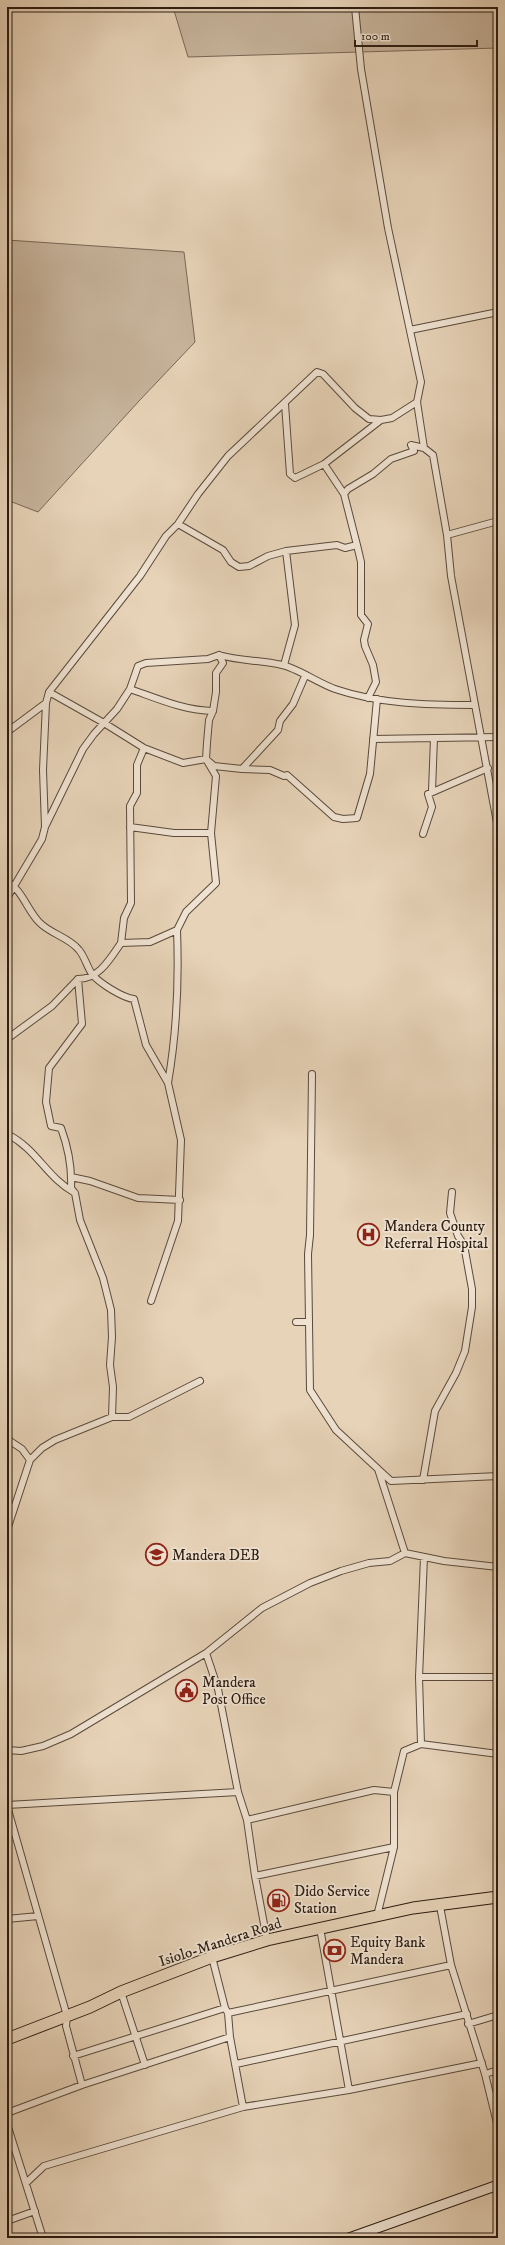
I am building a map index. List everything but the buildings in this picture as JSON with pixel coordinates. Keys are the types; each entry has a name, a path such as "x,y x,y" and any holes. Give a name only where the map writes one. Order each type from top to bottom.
{"highway":[{"name":"Isiolo-Mandera Road","path":"7,2039 67,2016 121,1992 212,1957 267,1940 413,1908 440,1906 498,1897"}],"main road":[{"path":"349,2238 498,2185"}],"street":[{"path":"355,7 361,69 388,228 421,382 417,402 424,448"},
{"path":"410,330 498,312"},
{"path":"45,827 43,770 46,703 49,692 140,576 166,536 178,524 198,494 228,456 285,404 317,372 322,374 355,408 369,419 381,420 392,418 417,402"},
{"path":"285,404 290,474 295,478 324,464 381,420"},
{"path":"344,494 348,488 373,474 391,459 414,451 411,445 424,448 433,455 447,534 451,576 498,828"},
{"path":"324,464 344,494 361,562 361,615 368,624 364,640 373,665 376,682 368,698"},
{"path":"447,534 498,521"},
{"path":"178,524 223,550 231,562 239,567 249,566 268,556 286,551 337,545 346,548 357,545"},
{"path":"284,665 295,625 286,551"},
{"path":"7,898 42,839 45,827 82,749 118,709 130,690 138,666 155,662 208,659 219,654 230,658 242,658 284,665 332,688 368,698 417,704 474,705"},
{"path":"168,1083 175,1040 178,999 177,930 186,912 216,883 211,833 216,776 206,759 209,720 213,711 216,692 216,674 223,663 219,654"},
{"path":"242,769 278,730 280,721 293,704 305,676"},
{"path":"130,690 177,705 213,711"},
{"path":"49,692 104,723 144,748 183,763 206,759"},
{"path":"206,759 214,766 270,770 284,776 287,775 334,817 343,819 356,818 368,785 377,699"},
{"path":"7,732 46,703"},
{"path":"373,739 482,739 498,737"},
{"path":"432,792 434,738"},
{"path":"7,1039 52,1006 78,979 88,979 106,965 121,943 124,918 131,903 130,806 136,792 137,765 144,748"},
{"path":"422,834 432,807 428,794 488,768"},
{"path":"130,827 174,833 211,833"},
{"path":"7,882 15,885 25,905 38,922 79,950 92,975 110,989 128,999 134,999 146,1046 168,1083 181,1140 180,1200 175,1233 151,1301"},
{"path":"121,943 150,942 177,930"},
{"path":"78,979 82,1024 48,1068 46,1102 51,1126 61,1128 65,1139 69,1154 71,1188 75,1193 80,1220 103,1278 111,1310 112,1337 110,1365 113,1387 112,1417"},
{"path":"312,1074 310,1228 308,1254 310,1390 336,1430 391,1481 498,1476"},
{"path":"7,1134 22,1141 61,1185 75,1193"},
{"path":"71,1177 90,1180 138,1198 180,1200"},
{"path":"424,1480 435,1411 456,1373 465,1351 472,1307 472,1289 464,1245 450,1213 452,1192"},
{"path":"296,1322 308,1322"},
{"path":"7,1530 15,1512 24,1484 24,1474 30,1460 42,1448 55,1440 112,1417 129,1417 200,1381"},
{"path":"7,1439 22,1449 30,1460"},
{"path":"378,1469 405,1553"},
{"path":"7,1750 21,1751 43,1746 71,1734 206,1652 257,1612 300,1588 341,1571 369,1563 390,1561 405,1553 498,1567"},
{"path":"421,1744 419,1677 424,1557"},
{"path":"206,1652 218,1689 238,1792 247,1820 255,1876 267,1940"},
{"path":"419,1677 498,1677"},
{"path":"377,1916 394,1847 394,1792 404,1751 421,1744 498,1754"},
{"path":"247,1820 374,1790 394,1792"},
{"path":"82,2085 66,2026 67,2016 7,1806 238,1792"},
{"path":"255,1876 394,1847"},
{"path":"440,1906 451,1965 467,2014 468,2024 482,2063 498,2127"},
{"path":"7,1919 38,1916"},
{"path":"320,1928 332,1991 339,2042 349,2090"},
{"path":"212,1957 227,2011 230,2037 243,2107"},
{"path":"73,2056 136,2036 227,2011 332,1991 451,1965"},
{"path":"121,1992 145,2065"},
{"path":"236,2064 467,2014"},
{"path":"468,2024 498,2014"},
{"path":"7,2113 82,2085 230,2037"},
{"path":"26,2183 44,2166 243,2107 349,2090 482,2063"},
{"path":"485,2074 498,2070"},
{"path":"7,2124 43,2238"},
{"path":"7,2221 35,2211"}],"shaded area":[{"path":"173,7 498,7 498,48 188,57"},
{"path":"7,240 184,252 195,342 38,512 7,500"}],"place":[{"name":"Mandera County Referral Hospital","path":"368,1235"},
{"name":"Mandera DEB","path":"156,1555"},
{"name":"Mandera Post Office","path":"187,1691"},
{"name":"Dido Service Station","path":"279,1900"},
{"name":"Equity Bank Mandera","path":"335,1951"}]}
